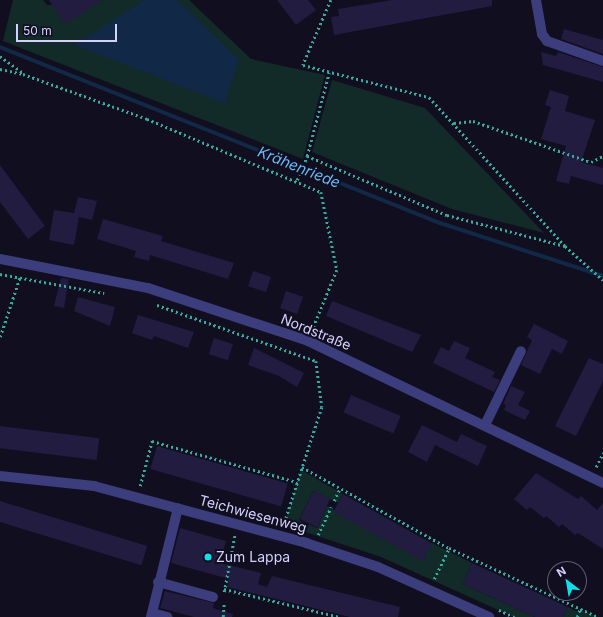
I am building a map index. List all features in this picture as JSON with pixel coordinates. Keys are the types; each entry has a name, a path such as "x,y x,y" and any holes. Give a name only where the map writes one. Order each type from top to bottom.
{"street":[{"path":"536,0 542,34 547,41 603,61"},
{"name":"Nordstraße","path":"0,259 148,288 308,341 486,425 603,483"},
{"path":"486,425 521,351"},
{"name":"Teichwiesenweg","path":"0,476 94,486 306,543 378,567 489,617"},
{"path":"167,617 152,615 158,582 178,508"},
{"path":"158,582 213,597"}],"path":[{"path":"331,0 303,65 429,98 566,246 598,279 603,280"},
{"path":"0,56 23,74"},
{"path":"0,70 23,74 298,178 321,192 337,270 308,341"},
{"path":"298,178 306,160 329,73"},
{"path":"453,123 473,121 591,162 603,156"},
{"path":"307,156 447,215 566,246"},
{"path":"0,274 112,294"},
{"path":"0,337 20,277"},
{"path":"151,302 316,361 322,407 284,525"},
{"path":"140,486 152,441 297,482"},
{"path":"591,477 603,453"},
{"path":"302,466 450,548 598,617"},
{"path":"334,501 340,488"},
{"path":"318,535 331,507"},
{"path":"223,617 224,589 235,534 243,536"},
{"path":"434,579 450,548"},
{"path":"224,589 340,617"},
{"path":"577,617 580,609"}],"green space":[{"path":"13,0 43,0 47,5 102,0 189,0 251,59 325,75 303,159 3,41"},
{"path":"332,80 425,108 544,233 452,209 312,152"},
{"path":"301,470 343,494 338,503 313,491 299,520 317,528 327,506 423,560 432,543 472,563 463,584 535,617 514,617 381,557 284,525"},
{"path":"568,607 578,612 580,609 598,617 563,617"}],"water":[{"path":"144,0 177,0 239,60 225,103 75,45"}],"building":[{"path":"49,0 102,0 65,24"},
{"path":"277,0 308,0 316,10 296,25"},
{"path":"392,0 492,0 492,6 334,35 331,17 339,16 338,9"},
{"path":"564,29 603,40 603,54 561,39"},
{"path":"541,52 556,56 558,52 603,67 603,82 543,65"},
{"path":"550,90 569,96 565,111 595,120 581,162 603,168 603,185 571,176 569,184 556,181 566,146 541,139 551,107 545,105"},
{"path":"0,165 45,226 28,239 0,202"},
{"path":"78,197 97,201 92,220 79,217 74,245 49,240 54,210 74,213"},
{"path":"103,219 163,236 161,241 234,263 228,279 150,255 149,261 134,257 136,251 97,239"},
{"path":"253,271 271,277 266,292 248,286"},
{"path":"61,278 69,279 64,308 54,306"},
{"path":"286,291 303,297 297,314 280,308"},
{"path":"78,297 115,307 110,326 74,311"},
{"path":"332,301 421,335 412,352 326,316"},
{"path":"138,315 194,332 188,348 154,336 152,340 132,333"},
{"path":"534,324 568,341 562,354 552,349 540,374 521,365 532,340 527,337"},
{"path":"214,338 233,344 228,360 209,354"},
{"path":"454,341 470,348 465,358 495,372 492,377 500,380 494,392 433,363 441,347 449,351"},
{"path":"254,348 304,373 297,387 279,376 248,365"},
{"path":"589,358 603,364 603,381 576,436 555,426"},
{"path":"511,386 525,392 518,405 530,411 525,420 504,410 506,405 503,404"},
{"path":"351,395 401,416 393,434 344,412"},
{"path":"422,425 457,442 461,434 487,446 478,466 435,445 427,462 408,452"},
{"path":"0,426 99,438 97,460 0,448"},
{"path":"157,446 288,483 281,507 150,469"},
{"path":"536,473 578,499 581,496 597,510 603,503 603,549 578,533 575,535 562,524 559,527 546,516 544,518 530,507 527,510 514,499"},
{"path":"313,491 330,499 317,527 300,519"},
{"path":"343,494 432,543 423,561 333,511"},
{"path":"0,501 147,546 141,565 0,522"},
{"path":"180,528 226,541 220,563 261,573 258,584 267,587 272,576 400,607 398,617 350,617 227,587 229,579 171,563"},
{"path":"472,563 547,597 547,601 555,601 568,607 563,617 535,617 463,584"},
{"path":"165,591 214,603 213,608 233,614 232,617 194,617 160,608"}],"waterway":[{"name":"Krähenriede","path":"0,47 440,223 603,276"}],"place":[{"name":"Zum Lappa","path":"208,557"}]}
